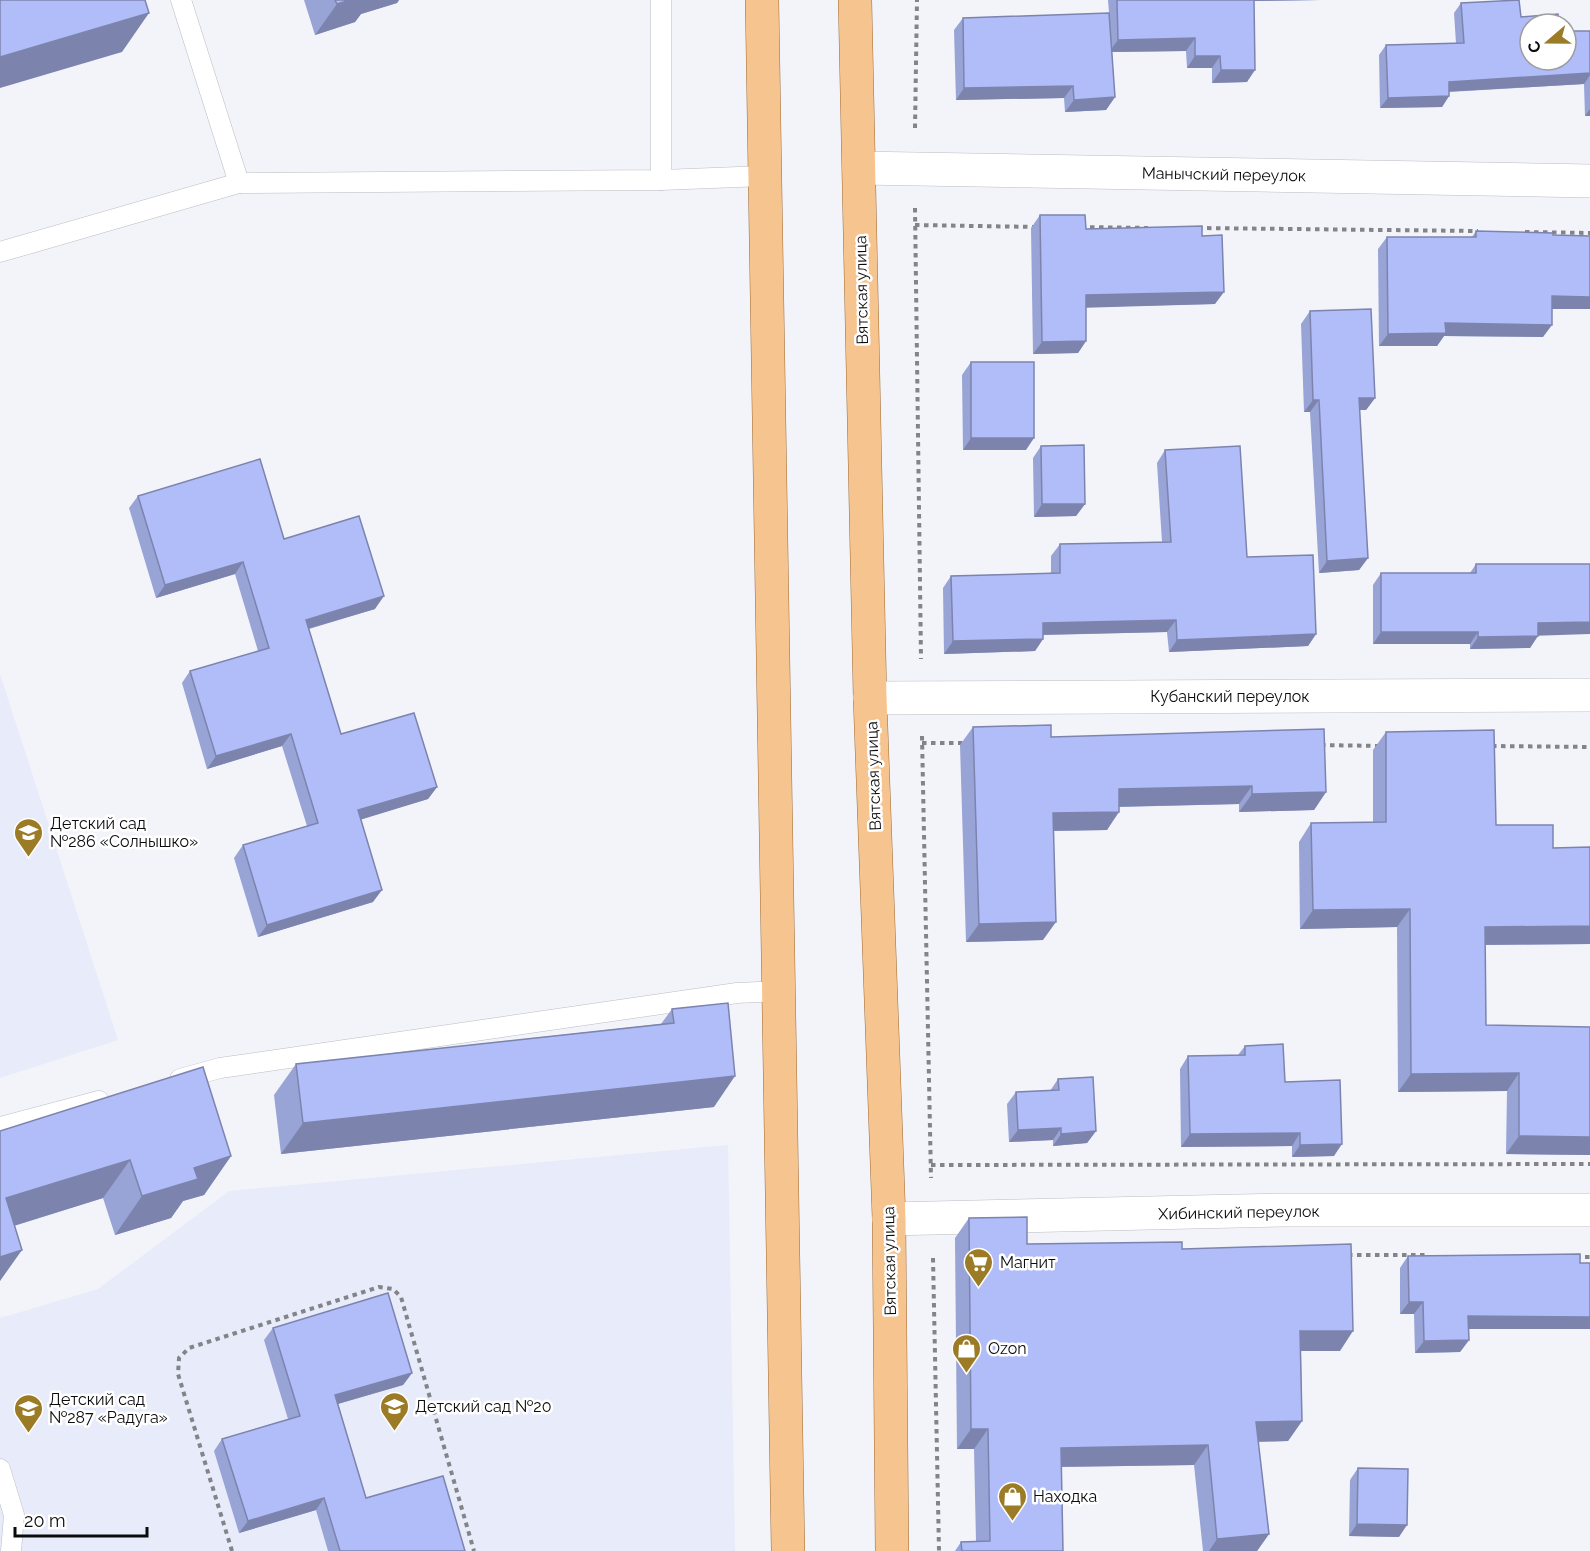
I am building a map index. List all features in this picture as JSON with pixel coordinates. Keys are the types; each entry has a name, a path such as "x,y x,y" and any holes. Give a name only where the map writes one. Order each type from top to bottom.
{"main road":[{"path":"762,0 788,1551"},
{"name":"Вятская улица","path":"855,0 870,698 889,1219 892,1551"}],"street":[{"name":"Манычский переулок","path":"859,168 1590,181"},
{"name":"Кубанский переулок","path":"870,698 1590,695"},
{"name":"Хибинский переулок","path":"889,1219 1284,1210 1590,1210"}],"lane":[{"path":"182,0 239,183"},
{"path":"661,0 661,180"},
{"path":"0,252 239,183 661,180 766,176"},
{"path":"162,1084 232,1066 737,993 779,991"},
{"path":"0,1127 116,1096"},
{"path":"0,1469 14,1515 11,1551"}],"path":[{"path":"917,0 914,169 922,743 939,1551"},
{"path":"915,225 1045,227"},
{"path":"1069,227 1152,228"},
{"path":"1187,228 1483,232"},
{"path":"1519,232 1590,233"},
{"path":"922,743 970,743"},
{"path":"1316,745 1387,746"},
{"path":"1483,746 1590,747"},
{"path":"931,1165 1590,1164"},
{"path":"1339,1255 1435,1256"},
{"path":"1566,1257 1590,1257"},
{"path":"232,1551 178,1374 179,1358 189,1348 380,1287 393,1289 400,1297 474,1551"}],"shaded area":[{"name":"Детский сад №286 «Солнышко»","path":"0,674 118,1040 0,1078"},
{"name":"Детский сад №20","path":"728,1145 735,1551 0,1551 0,1318 98,1289 229,1191"}],"building":[{"path":"0,0 145,0 149,13 0,57"},
{"path":"335,0 350,0 337,4"},
{"path":"1117,0 1254,0 1255,70 1221,70 1220,56 1195,56 1195,38 1118,40"},
{"path":"1519,0 1518,72 1578,72 1578,31 1590,31 1590,73 1449,82 1449,96 1388,98 1386,45 1464,43 1461,3"},
{"path":"1109,13 1115,97 1074,100 1073,86 964,88 963,18"},
{"path":"1040,215 1085,215 1086,229 1202,226 1202,236 1222,235 1224,292 1086,295 1086,341 1042,342"},
{"path":"1476,231 1590,236 1590,297 1552,296 1552,325 1445,323 1446,333 1388,334 1387,237 1476,237"},
{"path":"1371,309 1375,398 1359,398 1368,558 1327,561 1319,400 1313,400 1310,311"},
{"path":"971,362 1034,362 1034,438 971,438"},
{"path":"1084,445 1085,504 1042,504 1041,446"},
{"path":"1240,446 1247,557 1313,555 1316,634 1177,640 1176,620 1043,623 1043,639 953,641 951,576 1060,573 1060,544 1171,542 1165,450"},
{"path":"260,459 284,539 359,516 384,596 306,620 341,734 414,713 437,787 358,810 382,890 267,925 243,845 318,823 291,734 216,756 190,671 269,648 243,562 165,585 138,496"},
{"path":"1476,564 1590,564 1590,622 1538,623 1538,636 1478,637 1478,632 1381,632 1381,573 1476,573"},
{"path":"1051,725 1051,737 1324,729 1326,792 1252,794 1252,786 1119,789 1119,812 1053,813 1056,922 979,924 973,727"},
{"path":"1494,730 1496,825 1553,825 1553,848 1590,847 1590,926 1485,927 1486,1025 1590,1027 1590,1137 1519,1136 1519,1073 1411,1074 1410,909 1313,910 1311,823 1386,822 1386,732"},
{"path":"728,1003 735,1076 303,1123 296,1064 674,1023 672,1009"},
{"path":"1283,1044 1285,1082 1340,1080 1342,1144 1300,1145 1300,1133 1190,1134 1188,1056 1245,1055 1245,1046"},
{"path":"203,1067 231,1156 194,1168 198,1179 142,1196 130,1160 6,1198 22,1250 0,1257 0,1131"},
{"path":"1093,1077 1096,1131 1061,1134 1061,1128 1018,1130 1016,1092 1059,1090 1058,1079"},
{"path":"1027,1217 1027,1244 1182,1242 1182,1249 1351,1244 1353,1331 1300,1331 1302,1421 1256,1422 1269,1534 1217,1539 1208,1445 1061,1448 1063,1551 962,1551 961,1542 990,1541 988,1429 971,1429 969,1218"},
{"path":"1580,1254 1580,1263 1590,1263 1590,1317 1468,1316 1469,1340 1424,1341 1423,1302 1409,1302 1408,1256"},
{"path":"388,1293 412,1373 335,1395 366,1498 443,1476 465,1551 340,1551 324,1498 248,1521 222,1439 300,1416 273,1328"},
{"path":"1358,1468 1408,1469 1407,1525 1357,1524"}],"place":[{"name":"Детский сад №286 «Солнышко»","path":"29,858"},
{"name":"Магнит","path":"979,1288"},
{"name":"Ozon","path":"967,1374"},
{"name":"Детский сад №20","path":"394,1432"},
{"name":"Детский сад №287 «Радуга»","path":"28,1434"},
{"name":"Находка","path":"1012,1522"}]}
